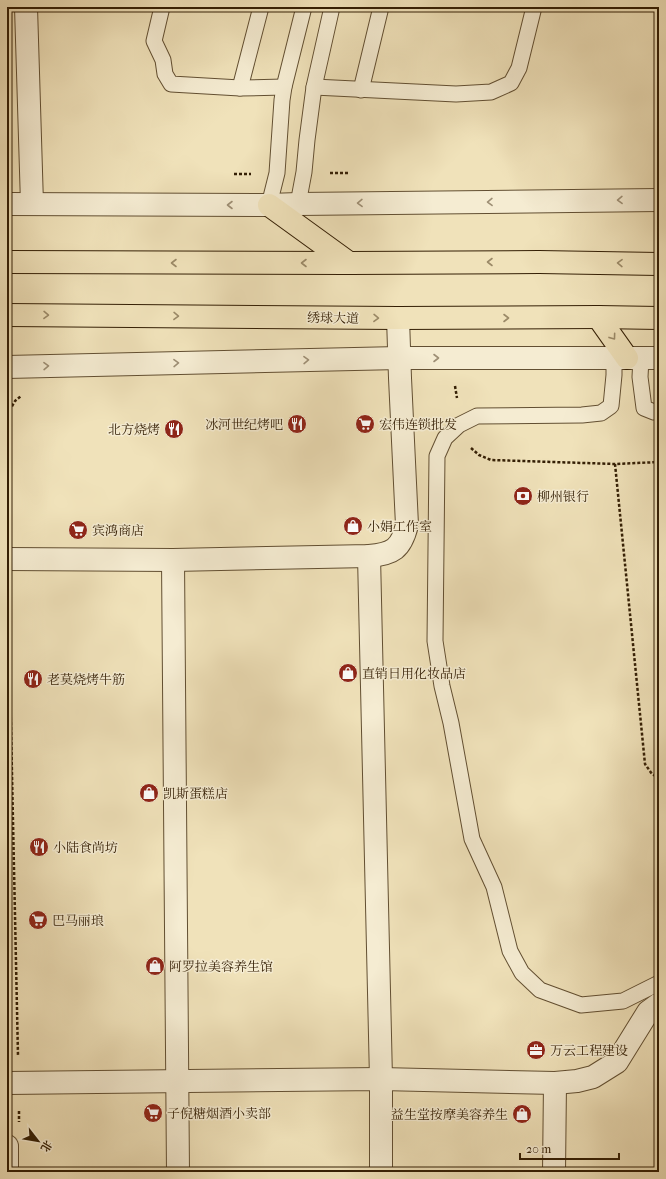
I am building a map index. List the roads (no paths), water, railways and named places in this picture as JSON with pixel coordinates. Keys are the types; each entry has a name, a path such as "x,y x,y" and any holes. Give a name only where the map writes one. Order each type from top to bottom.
{"main road":[{"path":"269,205 348,263"},
{"path":"7,262 539,262 659,264"},
{"name":"绣球大道","path":"7,315 398,318 659,318"},
{"path":"598,317 635,358"}],"street":[{"path":"26,7 32,204"},
{"path":"7,204 269,205 659,200"},
{"path":"7,559 172,560 369,556 390,553 399,546 407,525 398,318"},
{"path":"7,367 399,358 635,358"},
{"path":"369,556 381,1079 381,1172"},
{"path":"172,560 178,1172"},
{"path":"13,1083 381,1079 555,1083 577,1081 593,1076 617,1062 648,1012 659,1004"},
{"path":"554,1172 555,1083"},
{"path":"7,1146 7,1172"}],"lane":[{"path":"162,7 154,41 163,60 165,74 172,84 240,88 284,86"},
{"path":"240,88 261,7"},
{"path":"269,205 277,173 284,86 304,7"},
{"path":"298,204 304,172 314,87 332,7"},
{"path":"361,90 381,7"},
{"path":"314,87 456,94 491,92 510,83 519,68 534,7"},
{"path":"659,412 654,412 644,408 640,377 635,358 614,375 611,406 601,413 582,415 476,416 459,425 445,438 437,456 435,641 442,686 451,723 472,839 494,887 510,951 522,973 540,990 581,1005 623,1001 659,983"}],"place":[{"name":"冰河世纪烤吧","path":"297,424"},
{"name":"宏伟连锁批发","path":"365,424"},
{"name":"北方烧烤","path":"174,429"},
{"name":"柳州银行","path":"523,496"},
{"name":"小娟工作室","path":"353,526"},
{"name":"宾鸿商店","path":"78,530"},
{"name":"直销日用化妆品店","path":"348,673"},
{"name":"老莫烧烤牛筋","path":"33,679"},
{"name":"凯斯蛋糕店","path":"149,793"},
{"name":"小陆食尚坊","path":"39,847"},
{"name":"巴马丽琅","path":"38,920"},
{"name":"阿罗拉美容养生馆","path":"155,966"},
{"name":"万云工程建设","path":"536,1050"},
{"name":"子倪糖烟酒小卖部","path":"153,1113"},
{"name":"益生堂按摩美容养生","path":"522,1114"}]}
